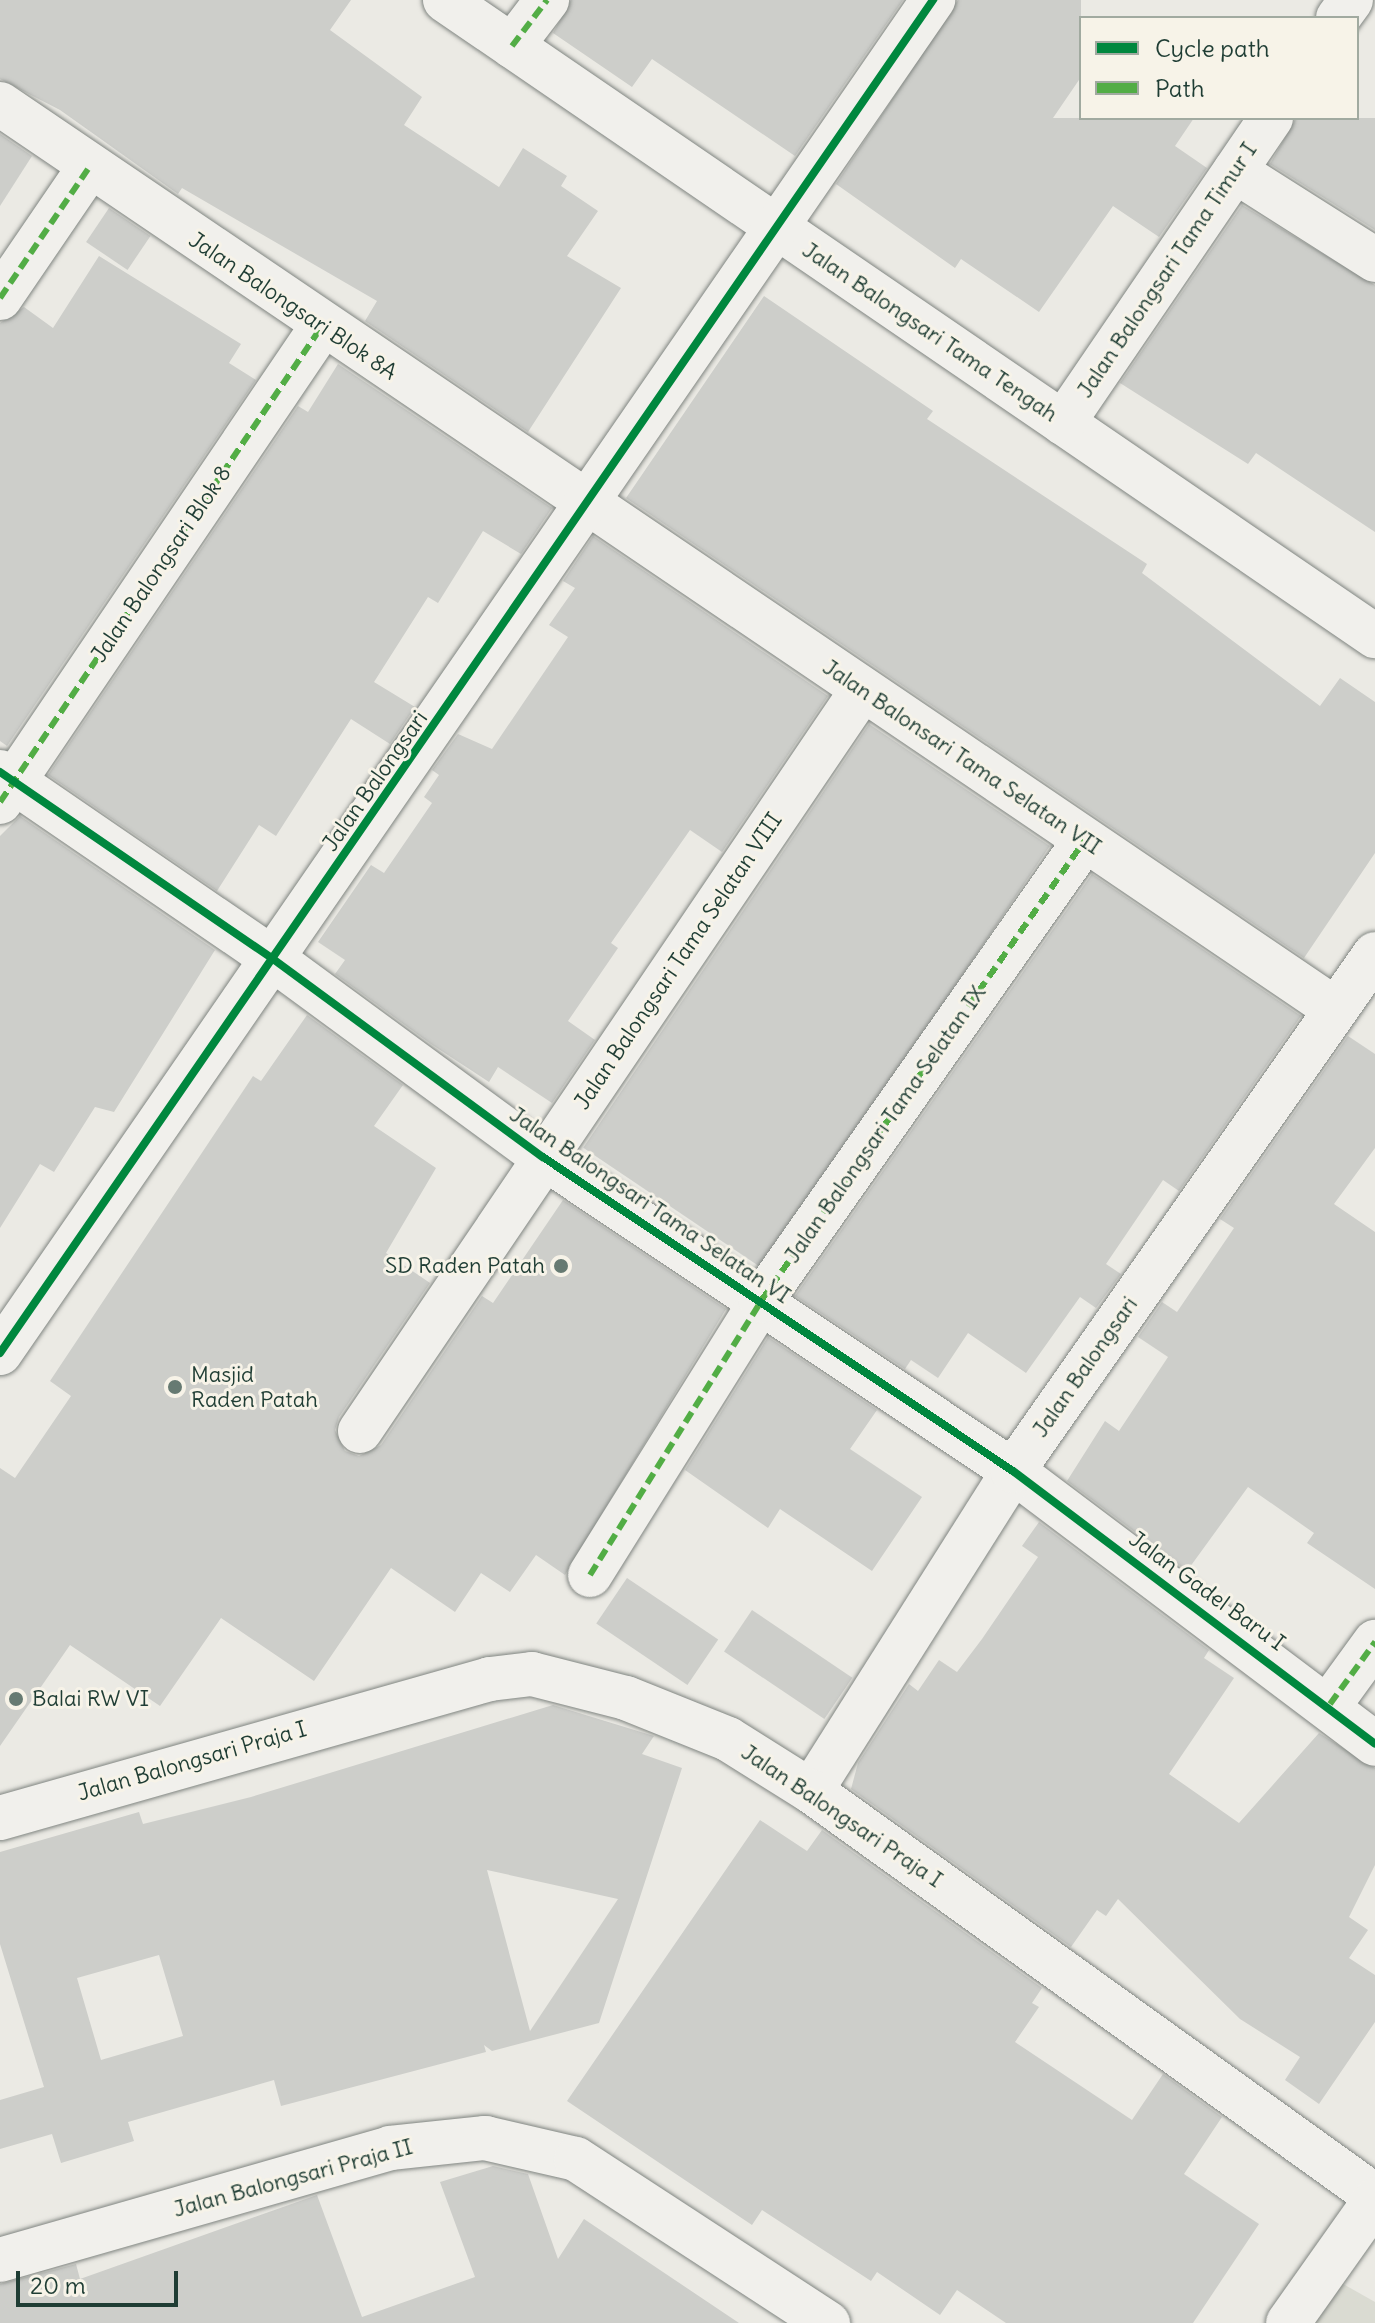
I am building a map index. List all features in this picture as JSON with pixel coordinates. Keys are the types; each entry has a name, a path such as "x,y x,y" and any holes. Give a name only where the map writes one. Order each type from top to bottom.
{"street":[{"name":"Jalan Balongsari Tama Tengah","path":"445,0 1375,636"},
{"path":"512,46 547,0"},
{"name":"Jalan Balongsari","path":"6,1332 273,959 933,0"},
{"name":"Jalan Balongsari Blok 8A","path":"0,104 322,326 589,504"},
{"name":"Jalan Balongsari Tama Timur I","path":"1063,423 1270,120"},
{"path":"0,298 90,166"},
{"path":"1235,171 1375,260"},
{"name":"Jalan Balongsari Blok 8","path":"5,785 322,326"},
{"name":"Jalan Balonsari Tama Selatan VII","path":"589,504 1335,1009"},
{"name":"Jalan Balongsari Tama Selatan VIII","path":"360,1431 862,690"},
{"name":"Jalan Balongsari Tama Selatan VI","path":"5,785 273,959 543,1157 1013,1471"},
{"name":"Jalan Balongsari Tama Selatan IX","path":"590,1575 761,1301 1085,840"},
{"name":"Jalan Balongsari","path":"811,1791 1013,1471 1375,954"},
{"name":"Jalan Gadel Baru I","path":"1013,1471 1330,1704 1375,1744"},
{"path":"1330,1704 1375,1642"},
{"name":"Jalan Balongsari Praja I","path":"0,1818 475,1683 532,1674 626,1698 728,1739 811,1791 1375,2198"},
{"name":"Jalan Balongsari Praja II","path":"0,2260 390,2148 485,2138 576,2159 828,2323"},
{"path":"1288,2323 1375,2198"}],"shaded area":[{"path":"1315,2268 1375,2302 1375,2323 1279,2323"}],"building":[{"path":"0,0 351,0 330,30 422,97 404,125 499,187 523,148 567,176 561,186 598,211 567,256 621,288 528,432 365,321 377,301 182,188 178,194 60,110 0,79"},
{"path":"571,0 903,0 795,156 652,59 632,87 553,33"},
{"path":"958,0 1081,0 1079,80 1053,118 1193,120 1175,146 1207,168 1159,237 1113,206 1039,312 961,259 955,268 836,184"},
{"path":"1375,118 1375,230 1270,164 1295,120"},
{"path":"0,134 32,156 0,206"},
{"path":"1242,205 1375,285 1375,532 1256,453 1248,464 1120,383"},
{"path":"109,208 150,236 128,270 86,242"},
{"path":"99,256 241,344 229,363 256,380 7,746 0,741 0,323 24,307 53,328"},
{"path":"764,296 933,411 927,419 1147,564 1142,573 1320,706 1340,678 1375,702 1375,853 1304,958 626,498"},
{"path":"338,364 552,508 521,554 483,531 438,603 428,597 374,682 415,707 390,744 351,719 276,836 259,825 217,891 48,775 298,406 308,412"},
{"path":"593,536 828,696 722,852 690,830 611,943 618,948 568,1021 595,1040 552,1103 498,1067 489,1082 431,1044 335,974 345,960 318,942 371,865 384,873 432,803 424,797 439,775 432,770 458,734 492,749 568,637 549,625 575,588 563,581"},
{"path":"869,724 1050,846 764,1270 583,1148"},
{"path":"20,816 215,950 114,1112 95,1107 54,1172 40,1164 0,1228 0,836"},
{"path":"1092,874 1301,1016 1179,1191 1163,1180 1106,1264 1121,1274 1096,1308 1080,1297 1026,1373 968,1333 938,1378 911,1360 905,1369 795,1296"},
{"path":"307,1015 403,1085 374,1126 436,1168 386,1253 430,1283 339,1417 335,1430 345,1451 359,1456 381,1445 482,1296 493,1303 563,1200 726,1309 565,1575 536,1555 510,1592 481,1573 455,1612 391,1568 314,1681 221,1618 160,1706 70,1645 0,1746 0,1468 15,1478 71,1396 50,1381 253,1076 261,1081"},
{"path":"1348,1036 1375,1054 1375,1148 1334,1204 1375,1232 1375,1589 1307,1543 1314,1533 1248,1487 1187,1571 1067,1481 1105,1421 1119,1431 1168,1357 1138,1337 1162,1302 1177,1312 1234,1228 1220,1219"},
{"path":"768,1337 877,1410 850,1449 922,1497 872,1571 780,1509 768,1528 685,1470"},
{"path":"1039,1522 1209,1650 1204,1658 1234,1678 1169,1774 1239,1823 1319,1733 1375,1768 1375,1865 1349,1917 1368,1930 1349,1958 1375,1975 1375,2022 1319,2104 1285,2080 1300,2057 1240,2019 1118,1899 1106,1916 1097,1910 1071,1947 851,1789 858,1763 909,1684 918,1691 939,1660 957,1672 982,1639 1038,1557 1022,1546"},
{"path":"627,1578 718,1640 687,1685 596,1624"},
{"path":"752,1610 852,1678 824,1719 724,1651"},
{"path":"553,1705 654,1736 642,1754 682,1768 599,2023 492,2051 484,2045 486,2052 281,2106 274,2080 128,2122 134,2141 61,2163 52,2134 0,2149 0,2100 44,2087 0,1944 0,1852 139,1812 143,1824 251,1797","holes":["487,1870 618,1899 530,2031","159,1955 183,2036 101,2060 77,1978"]},
{"path":"760,1820 807,1851 822,1830 1042,1988 1032,2003 1039,2007 1015,2042 1132,2120 1163,2074 1222,2117 1184,2174 1259,2224 1193,2323 1006,2323 957,2290 940,2315 877,2272 871,2281 762,2210 752,2225 567,2101"},
{"path":"493,2166 528,2174 558,2259 584,2219 739,2323 0,2323 0,2284 76,2264 80,2279 317,2195 362,2317 475,2277 440,2182"}],"marked path":[{"path":"512,46 547,0"},
{"path":"0,298 90,166"},
{"path":"0,802 322,326"},
{"path":"590,1575 761,1301 1085,840"},
{"path":"1330,1704 1375,1642"}],"cycle path":[{"path":"0,1353 933,0"},
{"path":"0,772 273,959 543,1157 1013,1471 1375,1744"}],"place":[{"name":"SD Raden Patah","path":"561,1266"},
{"name":"Masjid Raden Patah","path":"175,1387"},
{"name":"Balai RW VI","path":"16,1699"}]}
